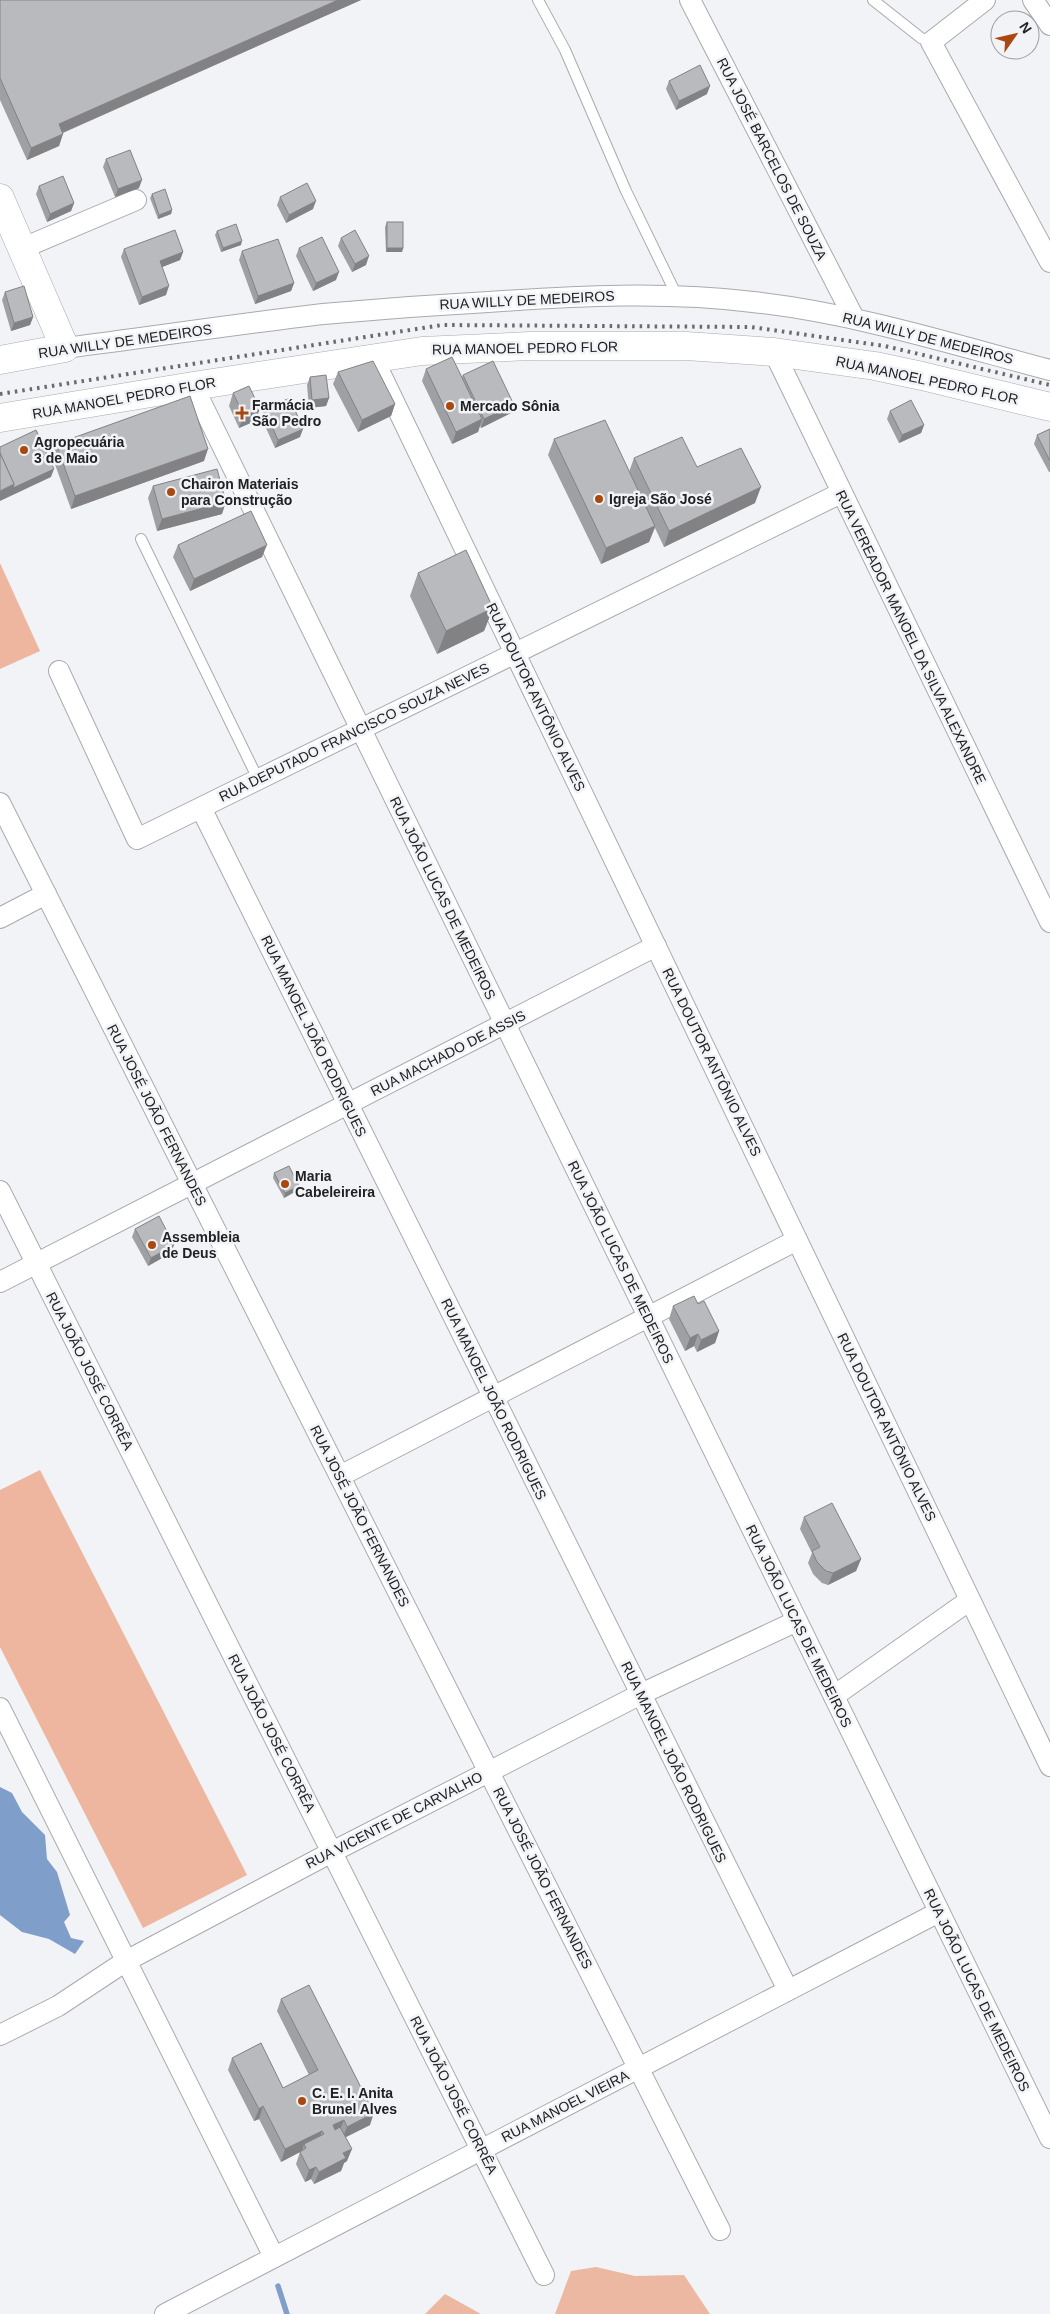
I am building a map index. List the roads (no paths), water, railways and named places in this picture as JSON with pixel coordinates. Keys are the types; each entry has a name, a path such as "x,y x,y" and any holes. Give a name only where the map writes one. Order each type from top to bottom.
{"main road":[{"path":"0,198 65,348"},
{"name":"RUA MANOEL PEDRO FLOR","path":"0,418 422,351 530,346 686,346 774,352 884,368 1050,407"},
{"name":"RUA WILLY DE MEDEIROS","path":"0,360 65,348"}],"street":[{"name":"RUA JOSÉ BARCELOS DE SOUZA","path":"690,0 854,318"},
{"path":"984,0 931,42 1050,262"},
{"path":"1033,0 1050,25"},
{"path":"23,248 136,200"},
{"name":"RUA WILLY DE MEDEIROS","path":"65,348 389,308 539,298 628,295 676,296 752,301 854,318 1050,370"},
{"name":"RUA VEREADOR MANOEL DA SILVA ALEXANDRE","path":"774,352 1050,922"},
{"name":"RUA DOUTOR ANTÔNIO ALVES","path":"373,358 1050,1766"},
{"name":"RUA JOÃO LUCAS DE MEDEIROS","path":"193,386 1050,2138"},
{"name":"RUA DEPUTADO FRANCISCO SOUZA NEVES","path":"59,671 137,839 841,493"},
{"name":"RUA JOSÉ JOÃO FERNANDES","path":"0,803 720,2230"},
{"name":"RUA MANOEL JOÃO RODRIGUES","path":"200,808 788,1990"},
{"path":"0,918 46,894"},
{"name":"RUA MACHADO DE ASSIS","path":"0,1282 656,946"},
{"name":"RUA JOÃO JOSÉ CORRÊA","path":"0,1191 544,2275"},
{"path":"340,1476 797,1240"},
{"path":"834,1696 970,1600"},
{"name":"RUA VICENTE DE CARVALHO","path":"0,2035 58,2006 126,1961 332,1852 641,1694 797,1621"},
{"path":"0,1708 274,2258"},
{"name":"RUA MANOEL VIEIRA","path":"165,2314 939,1912"}],"lane":[{"path":"538,0 565,50 626,191 676,296"},
{"path":"873,0 921,38 931,42"},
{"path":"141,539 258,779"}],"water":[{"path":"0,1787 12,1793 22,1812 45,1835 47,1859 57,1872 70,1915 64,1922 71,1938 84,1941 75,1954 49,1939 22,1932 0,1915"}],"waterway":[{"path":"278,2286 287,2314"}],"railway":[{"path":"0,394 442,325 751,327 885,346 1050,385"}],"place":[{"name":"Mercado Sônia","path":"450,406"},
{"name":"Farmácia São Pedro","path":"242,413"},
{"name":"Agropecuária 3 de Maio","path":"24,450"},
{"name":"Chairon Materiais para Construção","path":"171,492"},
{"name":"Igreja São José","path":"599,499"},
{"name":"Maria Cabeleireira","path":"285,1184"},
{"name":"Assembleia de Deus","path":"152,1245"},
{"name":"C. E. I. Anita Brunel Alves","path":"302,2101"}]}
